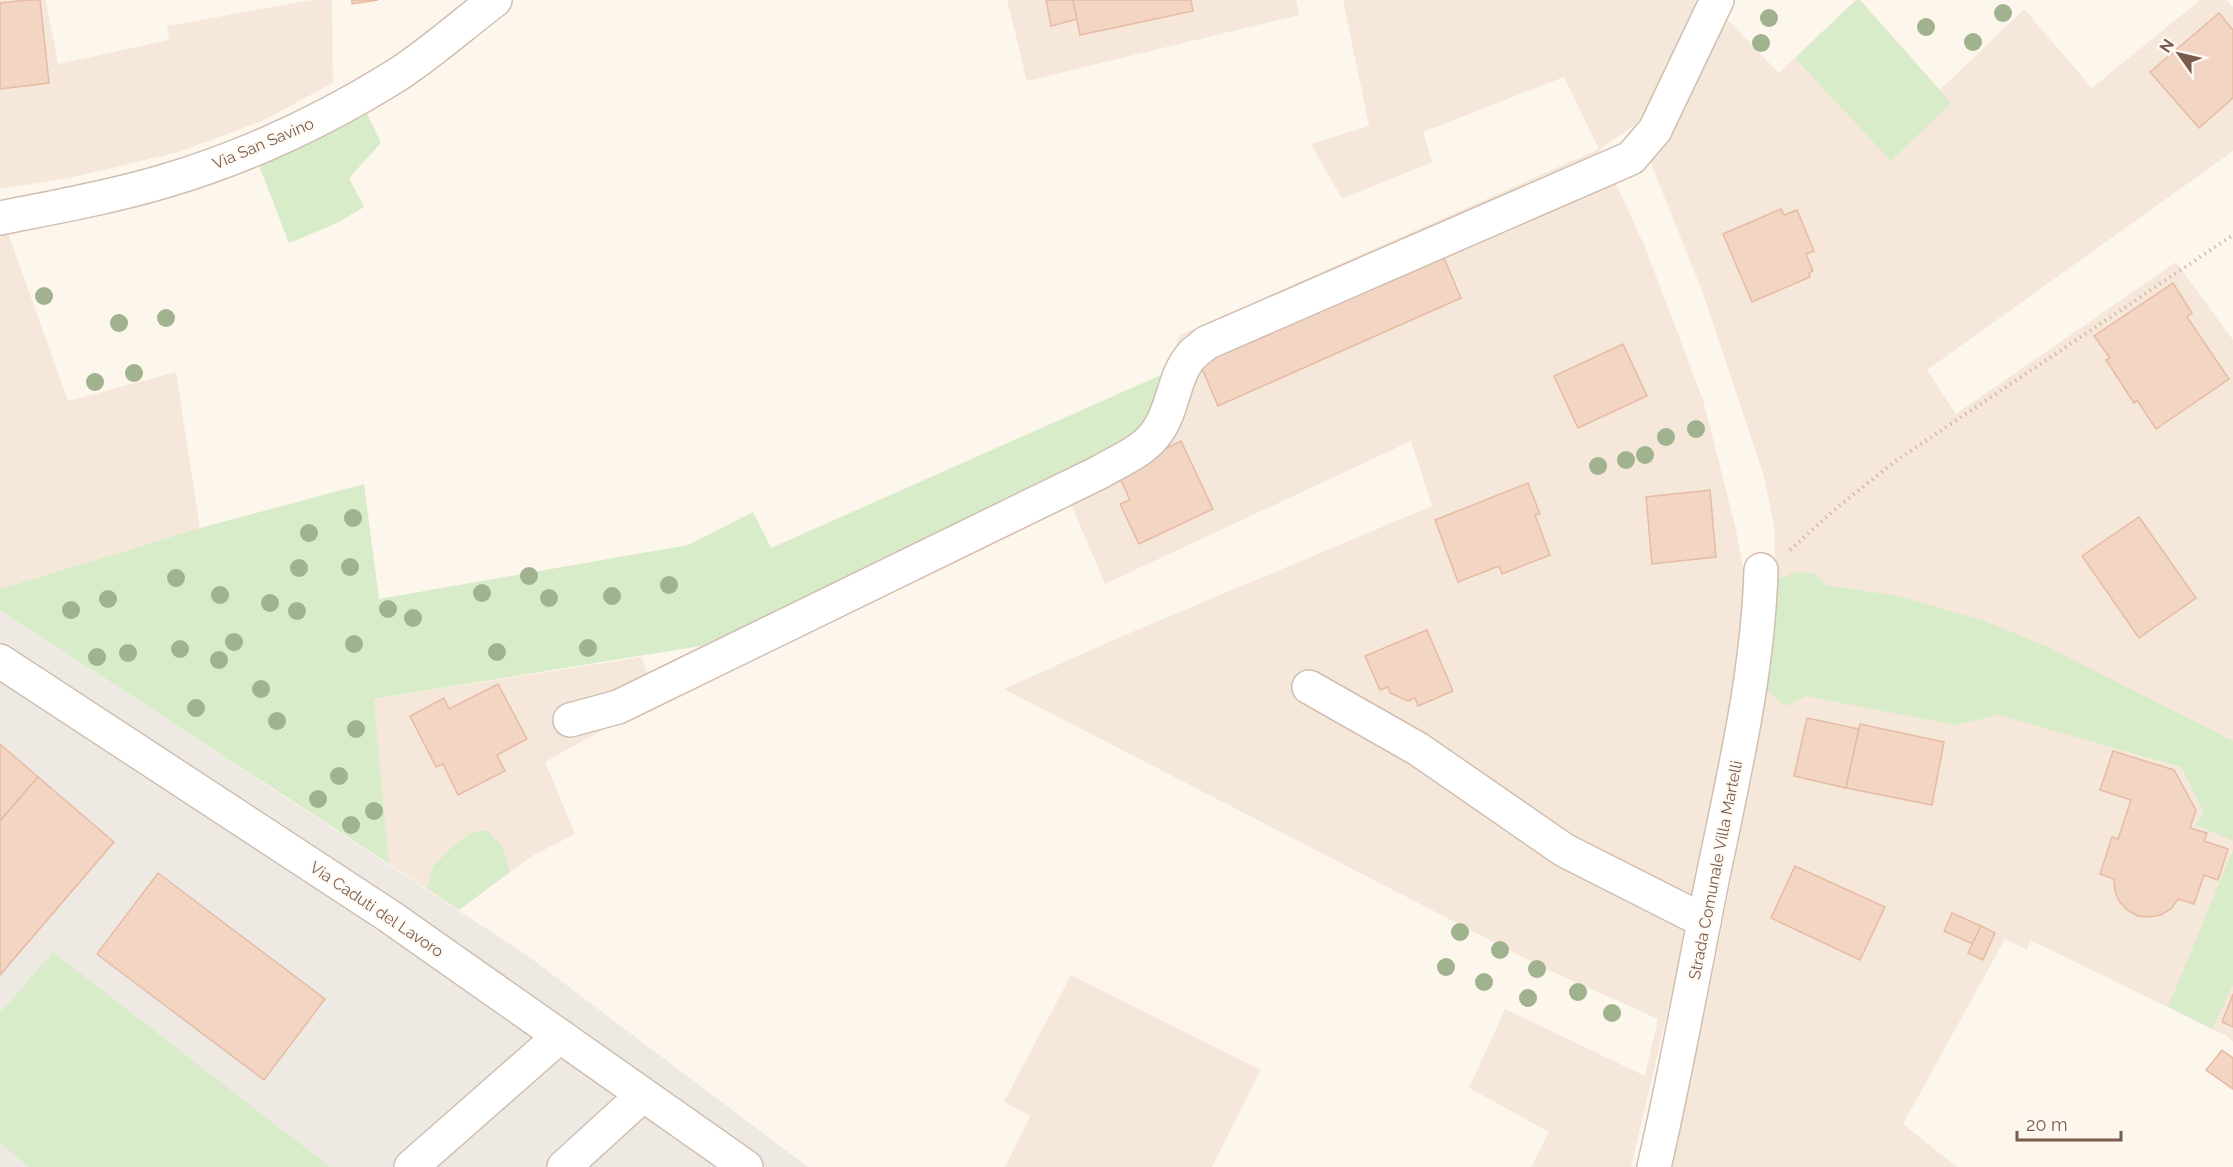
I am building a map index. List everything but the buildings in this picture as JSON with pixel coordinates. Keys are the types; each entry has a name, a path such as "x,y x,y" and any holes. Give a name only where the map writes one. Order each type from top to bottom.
{"street":[{"name":"Via San Savino","path":"0,218 96,199 165,181 239,156 322,117 398,74 495,0"},
{"path":"570,720 618,707 1100,472 1140,450 1157,432 1170,409 1180,375 1191,356 1206,343 1631,158 1655,130 1717,0"},
{"name":"Strada Comunale Villa Martelli","path":"1654,1167 1754,660 1760,615 1761,570"},
{"name":"Via Caduti del Lavoro","path":"0,662 389,916 746,1167"},
{"path":"1309,687 1418,749 1564,850 1704,921"},
{"path":"411,1167 560,1036"},
{"path":"564,1167 643,1095"}],"path":[{"path":"1790,550 1833,511 1894,462 2233,236"}],"shaded area":[{"path":"0,0 46,0 58,64 169,40 167,26 311,0 332,0 333,83 262,121 179,152 69,178 0,189"},
{"path":"1007,0 1296,0 1299,15 1027,81"},
{"path":"1343,0 1699,0 1652,100 1635,125 1600,149 1645,247 1703,400 1736,529 1746,584 1724,771 1631,1167 1531,1167 1549,1132 1469,1088 1505,1009 1645,1076 1658,1019 1540,966 1004,689 1120,637 1432,506 1411,441 1105,584 1060,478 1148,416 1180,335 1599,149 1564,77 1423,132 1432,162 1342,199 1311,144 1369,126"},
{"path":"1856,0 1860,0 1940,90 2024,9 2092,88 2200,0 2227,0 2233,7 2233,151 1927,370 1956,414 2176,262 2233,340 2233,1042 2227,1036 2030,940 2027,950 2005,939 1903,1124 1957,1167 1664,1167 1705,1011 1753,771 1767,691 1776,580 1774,524 1763,473 1702,291 1648,156 1720,12 1779,73"},
{"path":"7,230 68,401 176,372 200,528 0,589 0,231"},
{"path":"0,610 528,956 808,1167 0,1167"},
{"path":"642,657 653,696 639,710 545,762 575,834 534,855 459,910 389,864 374,699"},
{"path":"1071,975 1261,1070 1212,1167 1005,1167 1030,1116 1004,1102"}],"green space":[{"path":"1856,0 1860,0 1951,103 1891,161 1795,58"},
{"path":"363,105 381,143 349,178 364,207 335,224 289,243 258,163"},
{"path":"1163,374 1148,416 1124,445 725,642 374,699 389,864 0,610 0,589 200,528 364,484 379,599 688,545 753,512 771,548"},
{"path":"1796,572 1814,573 1826,585 1898,596 1982,620 2048,647 2233,741 2233,841 2196,825 2203,811 2181,767 1999,715 1955,725 1806,696 1786,706 1767,691 1776,580"},
{"path":"487,830 502,846 510,872 459,910 427,888 433,866 472,832"},
{"path":"2233,850 2233,985 2212,1029 2168,1007"},
{"path":"53,952 330,1167 29,1167 0,1143 0,1013"}]}
